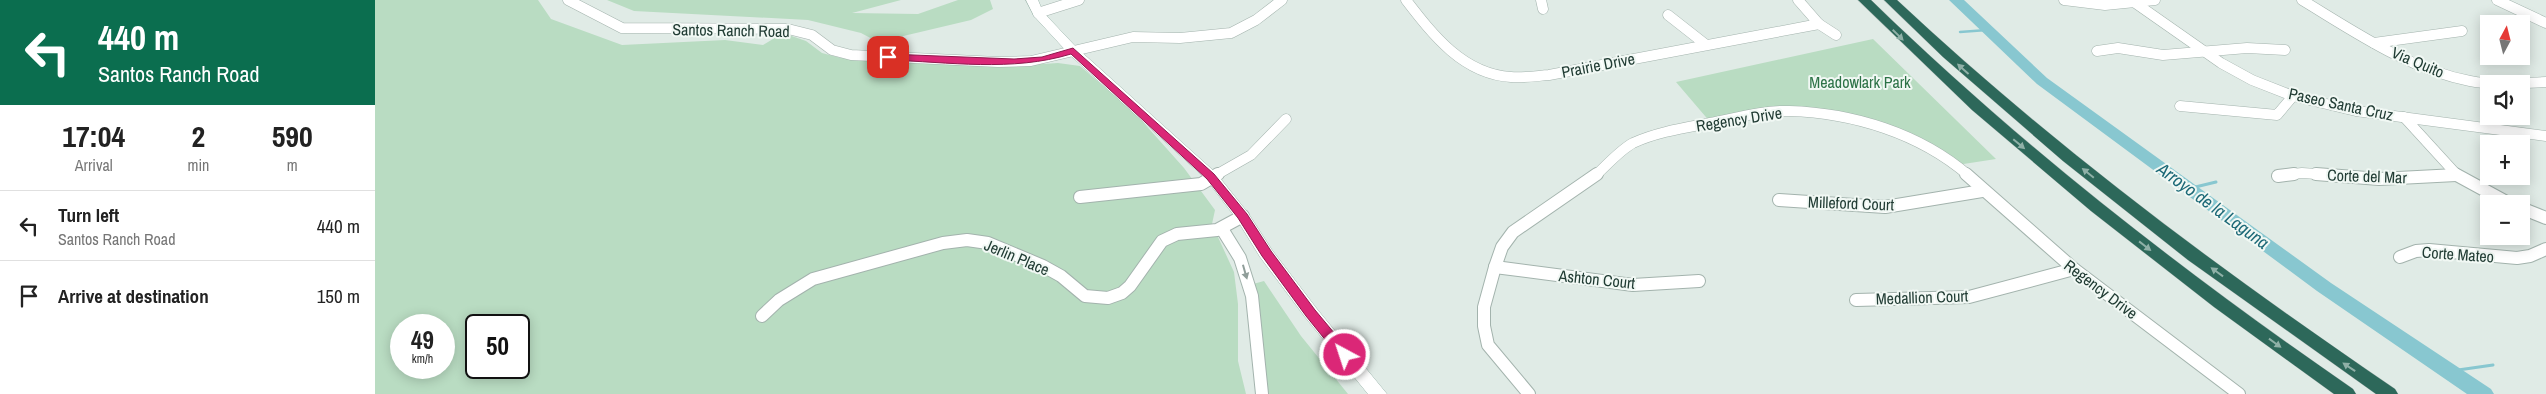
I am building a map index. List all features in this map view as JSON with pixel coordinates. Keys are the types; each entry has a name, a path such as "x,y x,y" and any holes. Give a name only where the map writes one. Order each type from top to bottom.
{"highway":[{"path":"1864,0 1951,84 2060,178 2168,263 2347,394"},
{"path":"1890,0 1977,82 2091,176 2263,306 2389,394"}],"main road":[{"path":"1035,6 1073,51 1211,176 1243,216 1266,253 1334,342 1378,394"},
{"path":"1266,253 1279,283 1302,316 1365,394"}],"street":[{"name":"Santos Ranch Road","path":"568,0 622,28 788,29 812,35 832,50 851,55 1006,62 1043,60 1133,37 1181,38 1231,33 1256,20 1282,0"},
{"path":"1035,6 1079,0"},
{"name":"Prairie Drive","path":"1406,0 1441,43 1471,68 1508,77 1549,75 1705,44 1819,24"},
{"path":"1798,0 1819,24 1836,34"},
{"path":"2064,0 2105,5 2155,0"},
{"name":"Via Quito","path":"2302,0 2413,64 2469,81 2495,83 2546,82"},
{"path":"2497,0 2546,22"},
{"name":"Paseo Santa Cruz","path":"2132,1 2205,52 2252,80 2293,96 2357,111 2544,138"},
{"path":"1668,15 1705,44"},
{"path":"2374,42 2462,32"},
{"path":"2097,51 2118,48 2163,55 2247,48 2285,50"},
{"path":"2180,106 2277,115 2293,96"},
{"name":"Regency Drive","path":"1529,394 1487,345 1484,326 1484,307 1495,267 1502,247 1513,232 1587,183 1631,144 1657,134 1687,127 1762,113 1787,111 1839,116 1903,135 1948,158 1982,191 2074,269 2239,394"},
{"path":"2404,117 2456,175 2493,195"},
{"path":"1080,197 1093,194 1190,187 1201,184 1211,176 1251,155 1286,119"},
{"name":"Corte del Mar","path":"2278,176 2302,173 2386,179 2456,175"},
{"name":"Milleford Court","path":"1779,200 1885,207 1982,191"},
{"path":"2530,212 2546,218"},
{"path":"1243,216 1222,229 1240,258 1252,296 1262,394"},
{"name":"Jerlin Place","path":"762,316 779,300 813,278 943,243 965,241 982,241 1059,274 1075,286 1083,295 1097,298 1112,297 1123,292 1136,280 1158,244 1170,236 1192,231 1222,229"},
{"name":"Corte Mateo","path":"2401,257 2416,251 2429,250 2517,258 2530,256 2546,249"},
{"name":"Ashton Court","path":"1495,267 1633,285 1699,281"},
{"name":"Medallion Court","path":"1856,300 1969,297 2074,269"}],"green space":[{"path":"375,0 538,0 551,19 622,45 725,40 763,45 783,33 806,41 822,53 841,58 1014,66 1058,63 1080,66 1134,112 1184,168 1215,210 1212,224 1234,272 1238,304 1238,361 1246,394 375,394"},
{"path":"607,0 901,0 852,13 918,14 958,0 990,0 993,9 971,20 878,42 861,33 808,20 634,11"},
{"name":"Meadowlark Park","path":"1873,39 1996,159 1957,165 1875,125 1795,112 1711,123 1676,82"},
{"path":"1264,281 1301,336 1348,394 1266,394 1253,284"}],"waterway":[{"name":"Arroyo de la Laguna","path":"1956,0 2042,81 2324,287 2483,394"},
{"path":"1960,32 1987,30"},
{"path":"2187,189 2216,182"},
{"path":"2451,371 2493,365"}],"route":[{"path":"888,57 1014,62 1043,60 1073,51 1211,176 1243,216 1266,253 1345,355"}]}
